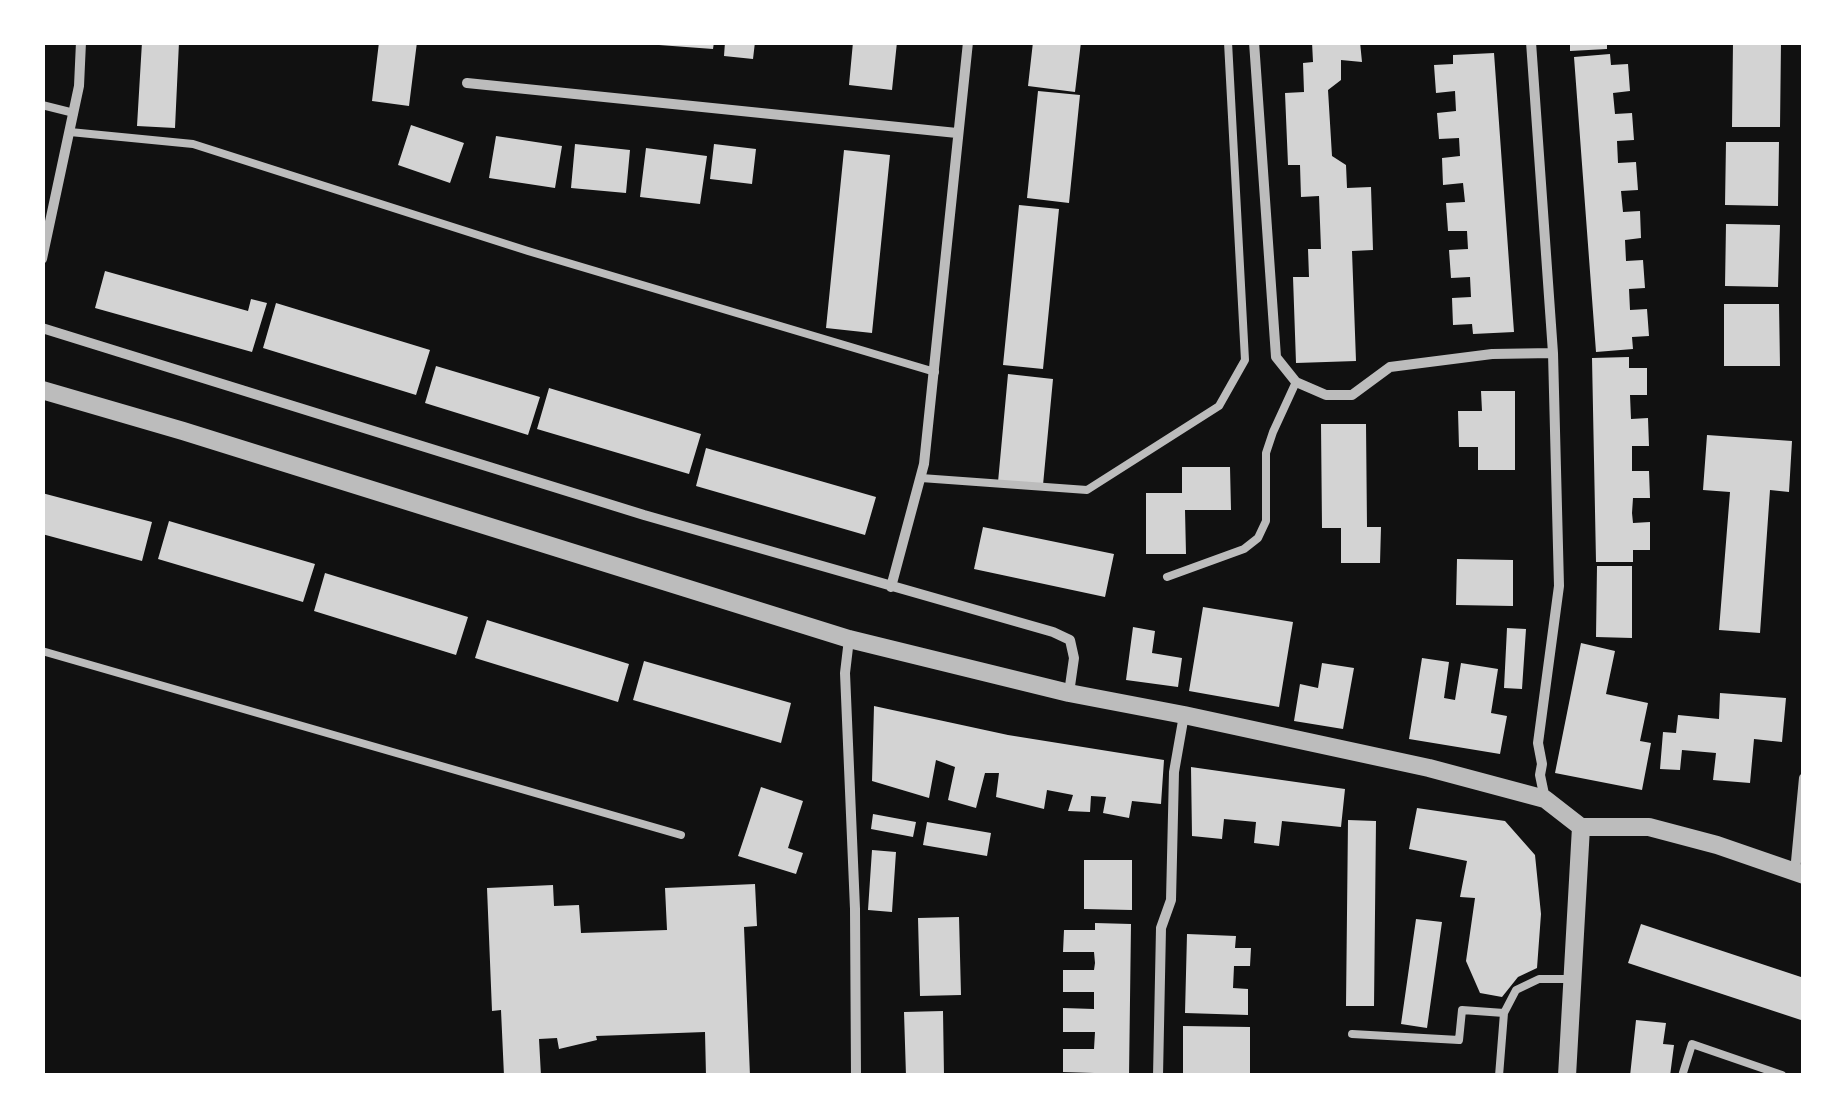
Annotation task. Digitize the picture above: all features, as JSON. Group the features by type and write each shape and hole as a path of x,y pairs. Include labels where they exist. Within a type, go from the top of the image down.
{"street":[{"path":"42,259 79,86 81,42"},
{"path":"891,588 921,478 968,42"},
{"path":"1254,42 1276,358 1296,382 1326,395 1352,395 1390,367 1492,354 1553,353"},
{"path":"1531,42 1553,353 1559,586 1538,743 1545,799"},
{"path":"467,83 957,133"},
{"path":"42,328 606,504 1053,632 1070,640 1074,658 1069,694"},
{"path":"42,390 849,639 1069,694 1429,768 1545,799 1581,827 1649,827 1799,874 1804,778"},
{"path":"849,639 845,674 855,909 856,1076"},
{"path":"1158,1076 1161,928 1172,900 1174,772 1184,715"},
{"path":"1567,1076 1581,827"}],"lane":[{"path":"921,478 1086,490 1219,406 1245,360 1228,42"},
{"path":"42,105 74,113"},
{"path":"70,132 192,144 528,251 934,372"},
{"path":"1167,577 1244,549 1258,538 1266,521 1266,453 1296,382"},
{"path":"42,651 681,834"},
{"path":"1499,1076 1504,1013 1516,990 1539,979 1574,978"},
{"path":"1352,1034 1459,1040 1462,1010 1504,1013"},
{"path":"1682,1076 1692,1044 1782,1075"}],"building":[{"path":"142,42 179,42 175,128 137,126"},
{"path":"379,42 417,42 409,106 372,101"},
{"path":"659,42 714,42 713,49"},
{"path":"725,42 755,42 753,59 724,56"},
{"path":"853,42 897,42 892,90 849,85"},
{"path":"1033,42 1081,42 1075,92 1028,86"},
{"path":"1312,42 1360,42 1362,62 1341,60 1341,80 1328,90 1332,156 1346,165 1347,188 1371,187 1373,250 1352,251 1356,361 1296,363 1293,277 1309,277 1308,249 1321,249 1319,196 1301,197 1300,165 1288,165 1285,93 1304,92 1303,63 1313,62"},
{"path":"1570,42 1607,42 1607,49 1570,51"},
{"path":"1733,42 1781,42 1780,127 1732,127"},
{"path":"1494,53 1514,332 1473,334 1472,324 1453,325 1452,298 1471,297 1470,277 1451,278 1449,250 1468,249 1467,231 1448,231 1446,203 1465,202 1463,183 1443,185 1442,158 1460,156 1459,138 1439,139 1437,113 1456,111 1455,91 1436,93 1434,65 1453,64 1453,55"},
{"path":"1610,54 1611,65 1628,64 1630,91 1613,93 1615,114 1632,113 1634,140 1617,141 1618,163 1636,162 1638,190 1621,191 1623,212 1640,211 1641,238 1625,240 1626,261 1643,260 1645,288 1629,289 1630,310 1647,309 1649,336 1632,337 1633,349 1596,352 1574,57"},
{"path":"1038,91 1080,95 1069,203 1027,198"},
{"path":"411,125 464,143 450,183 398,165"},
{"path":"496,136 562,146 555,188 489,178"},
{"path":"1726,142 1779,142 1778,206 1725,205"},
{"path":"575,144 630,150 626,193 571,188"},
{"path":"714,144 756,149 752,184 710,179"},
{"path":"646,148 707,156 700,204 640,197"},
{"path":"844,150 890,155 872,333 826,328"},
{"path":"1019,205 1059,209 1043,369 1003,365"},
{"path":"1726,224 1780,225 1778,287 1725,286"},
{"path":"105,271 248,311 251,299 267,303 252,352 95,308"},
{"path":"276,303 430,350 416,395 263,348"},
{"path":"1724,304 1779,304 1780,366 1724,366"},
{"path":"1629,357 1629,368 1647,368 1647,395 1630,395 1631,419 1648,418 1649,446 1632,446 1632,471 1649,471 1650,498 1633,498 1632,513 1633,523 1650,522 1650,550 1633,550 1633,562 1596,562 1592,358"},
{"path":"436,366 540,397 528,435 425,403"},
{"path":"1008,374 1053,379 1043,485 998,482"},
{"path":"549,388 701,434 689,474 537,429"},
{"path":"1481,391 1515,391 1515,470 1478,470 1478,447 1459,447 1458,411 1482,411"},
{"path":"1321,424 1366,424 1367,527 1381,527 1380,563 1341,563 1341,528 1322,528"},
{"path":"1707,435 1792,441 1789,492 1770,490 1760,633 1719,630 1730,492 1703,490"},
{"path":"706,448 876,497 865,535 696,486"},
{"path":"1182,467 1230,467 1231,510 1185,510 1186,554 1146,554 1146,493 1182,493"},
{"path":"42,493 152,522 142,561 42,534"},
{"path":"169,521 315,564 303,602 158,559"},
{"path":"983,527 1114,554 1105,597 974,569"},
{"path":"1457,559 1513,560 1513,606 1456,605"},
{"path":"1597,566 1632,566 1632,638 1596,637"},
{"path":"325,573 468,617 456,655 314,611"},
{"path":"1203,607 1293,622 1279,707 1189,691"},
{"path":"487,620 629,664 618,702 475,658"},
{"path":"1133,627 1155,631 1152,653 1182,658 1178,687 1126,680"},
{"path":"1507,628 1526,629 1522,689 1504,688"},
{"path":"1581,643 1615,651 1606,694 1648,703 1640,741 1651,743 1642,790 1555,773"},
{"path":"1422,658 1449,662 1444,698 1455,700 1461,663 1498,669 1491,713 1507,716 1500,754 1409,739"},
{"path":"644,661 791,703 781,743 633,700"},
{"path":"1322,663 1354,668 1343,729 1294,721 1300,684 1318,688"},
{"path":"1720,693 1786,698 1782,742 1754,739 1750,783 1713,780 1716,753 1682,750 1680,770 1660,769 1663,732 1676,733 1678,715 1719,719"},
{"path":"874,706 1008,735 1164,760 1161,804 1132,801 1129,818 1103,813 1106,797 1091,796 1090,812 1068,811 1073,795 1047,790 1044,809 996,797 999,773 985,773 976,808 948,800 955,767 936,760 929,798 872,781"},
{"path":"1191,767 1345,789 1341,827 1282,821 1279,846 1254,843 1256,822 1224,819 1222,839 1192,836"},
{"path":"761,787 803,801 788,848 803,853 796,874 738,856"},
{"path":"1417,808 1505,821 1535,855 1541,914 1537,968 1518,977 1502,997 1480,993 1466,961 1475,898 1460,897 1467,861 1409,849"},
{"path":"873,814 916,822 913,837 871,829"},
{"path":"1348,820 1376,821 1374,1006 1346,1006"},
{"path":"927,822 991,833 987,856 923,845"},
{"path":"872,850 896,852 892,912 868,910"},
{"path":"1084,860 1132,860 1132,910 1084,909"},
{"path":"755,884 757,926 744,927 750,1076 706,1076 705,1032 596,1036 597,1040 559,1049 557,1038 539,1039 541,1076 504,1076 501,1010 492,1011 487,888 553,885 554,906 579,905 581,933 667,930 665,888"},
{"path":"959,917 961,995 920,996 918,918"},
{"path":"1416,919 1442,922 1427,1028 1401,1024"},
{"path":"1095,923 1131,924 1129,1076 1063,1072 1063,1049 1094,1049 1095,1032 1063,1032 1063,1008 1094,1009 1094,992 1063,992 1063,970 1094,970 1095,963 1094,952 1063,952 1064,930 1095,930"},
{"path":"1641,924 1804,978 1804,1021 1628,963"},
{"path":"1187,934 1236,936 1235,948 1251,948 1250,966 1234,966 1233,988 1248,989 1248,1015 1185,1013"},
{"path":"943,1011 944,1076 906,1076 904,1012"},
{"path":"1636,1020 1666,1023 1663,1044 1674,1045 1670,1076 1630,1076"},
{"path":"1183,1026 1250,1027 1250,1076 1183,1076"}]}
